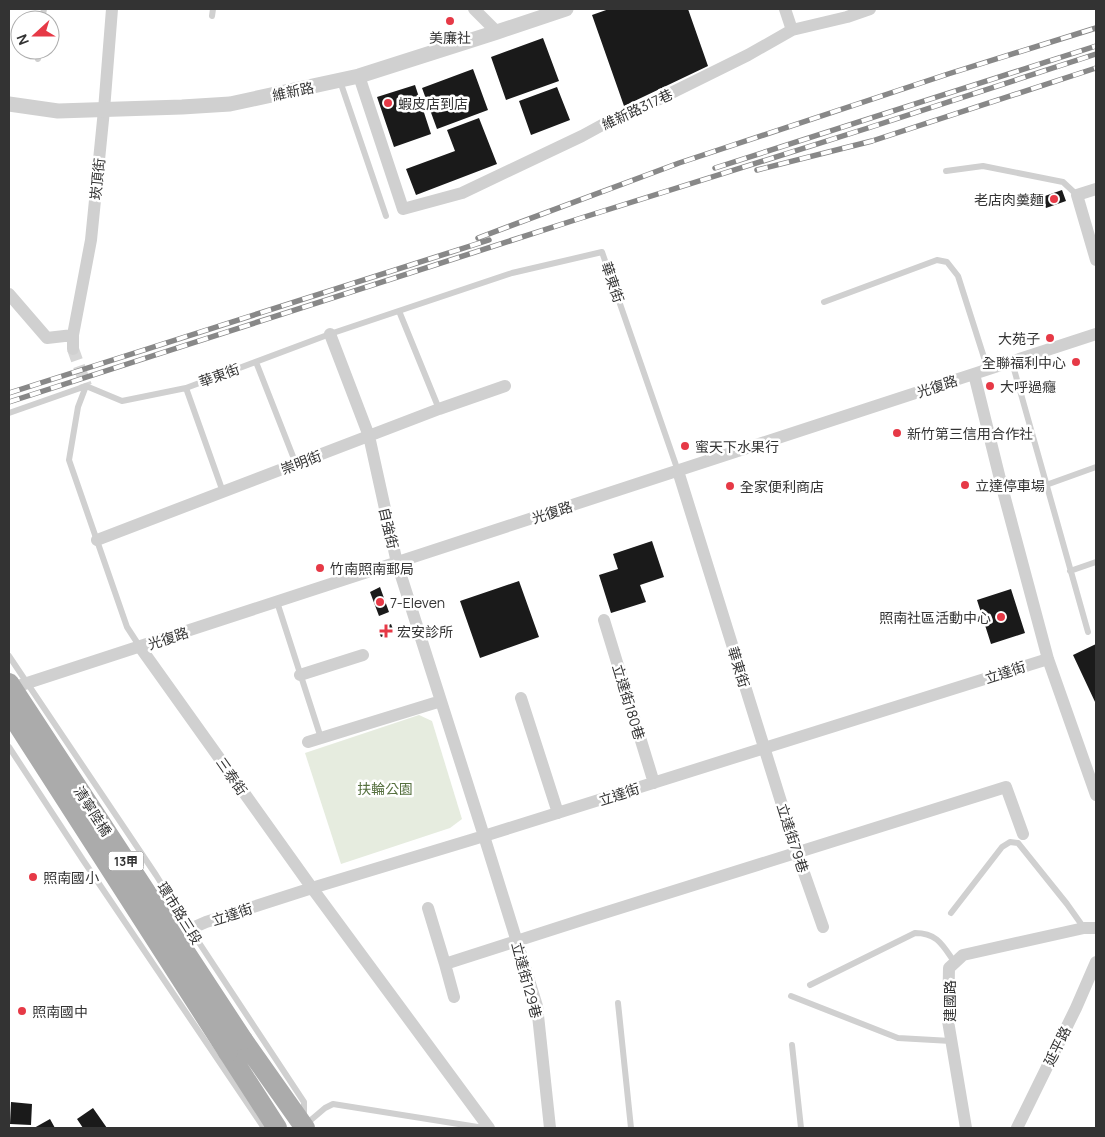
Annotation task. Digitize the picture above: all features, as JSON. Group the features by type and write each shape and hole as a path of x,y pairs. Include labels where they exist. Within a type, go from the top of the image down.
{"main road":[{"name":"清寧陸橋","path":"18,683 235,1046"},
{"name":"清寧陸橋","path":"9,711 235,1046"},
{"name":"13甲","path":"235,1046 303,1128"},
{"name":"13甲","path":"235,1046 277,1128"}],"street":[{"name":"崁頂街","path":"73,349 73,335 91,240 112,9"},
{"path":"474,9 497,32"},
{"name":"維新路","path":"9,104 58,111 230,104 359,76 566,9"},
{"path":"785,9 792,30"},
{"name":"維新路317巷","path":"359,76 403,209 462,193 715,72 792,30 847,17 870,9"},
{"path":"1096,188 1076,195 1096,260"},
{"path":"9,294 47,338 73,335"},
{"name":"自強街","path":"330,334 368,436 397,563 484,836"},
{"name":"光復路","path":"9,690 18,683 277,602 1096,334"},
{"path":"974,374 1048,658 1096,795"},
{"name":"崇明街","path":"97,540 439,409 505,386"},
{"name":"華東街","path":"678,471 764,748"},
{"name":"立達街180巷","path":"604,620 654,783"},
{"name":"三泰街","path":"140,646 312,888 489,1128"},
{"path":"300,675 363,655"},
{"name":"立達街","path":"190,929 206,922 312,888 654,783 1048,658"},
{"path":"521,698 558,813"},
{"path":"314,740 441,701"},
{"name":"立達街79巷","path":"764,748 797,853 823,927"},
{"path":"445,964 1006,787 1023,834"},
{"name":"立達街129巷","path":"484,836 537,1006 550,1128"},
{"path":"428,908 454,996"},
{"name":"建國路","path":"966,1128 948,1021 949,968 963,955 1090,928"},
{"name":"延平路","path":"1022,1127 1095,969"}],"lane":[{"path":"340,81 386,216"},
{"path":"946,171 983,166 1063,182 1076,195"},
{"name":"華東街","path":"86,386 122,401 186,388 330,334 512,273 602,252 678,471"},
{"path":"824,302 937,260 947,262 958,276 988,370"},
{"path":"399,311 439,409"},
{"path":"256,362 296,464"},
{"path":"1012,362 1088,632"},
{"path":"9,413 86,386"},
{"name":"三泰街","path":"86,386 78,407 69,460 127,627 140,646"},
{"path":"186,388 223,492"},
{"path":"1046,485 1096,467"},
{"path":"1070,570 1096,562"},
{"path":"277,602 300,675 314,740"},
{"name":"環市路三段","path":"9,656 18,683 63,737 156,875 304,1102 303,1128"},
{"path":"21,766 63,737"},
{"path":"9,747 264,1128"},
{"path":"31,781 72,752"},
{"path":"951,913 1002,847 1010,842 1018,843 1067,904 1090,928"},
{"path":"810,985 915,933 925,933 940,941 955,963"},
{"path":"791,996 898,1038 952,1041"},
{"path":"618,1003 631,1128"},
{"path":"792,1045 801,1128"},
{"path":"303,1128 325,1108 333,1104 484,1128"}],"green space":[{"name":"扶輪公園","path":"419,715 432,721 462,819 450,828 341,864 305,753"}],"building":[{"path":"609,9 688,9 708,66 624,106 592,15"},
{"path":"543,38 559,81 506,100 491,57"},
{"path":"473,69 488,110 437,129 422,88"},
{"path":"415,85 431,134 394,147 377,97"},
{"path":"557,87 570,120 531,135 519,101"},
{"path":"479,118 497,164 416,195 406,169 455,151 447,130"},
{"name":"老店肉羮麵","path":"1062,190 1066,201 1046,208 1042,197"},
{"path":"652,541 664,577 640,585 646,602 611,613 599,575 618,569 613,554"},
{"path":"519,581 539,637 480,658 460,601"},
{"name":"7-Eleven","path":"380,587 389,612 379,616 370,592"},
{"name":"照南社區活動中心","path":"1011,589 1025,633 991,644 977,600"},
{"name":"宏安診所","path":"391,624 394,632 381,637 378,630"},
{"path":"1096,644 1096,704 1073,655"},
{"path":"11,1102 32,1104 31,1125 10,1124"},
{"path":"93,1108 107,1128 83,1128 77,1119"},
{"path":"50,1119 55,1128 34,1128"}],"tunnel":[{"path":"73,349 86,386"}],"railway":[{"path":"478,238 679,163 948,74 1096,28"},
{"path":"715,168 1096,46"},
{"path":"9,402 1096,54"},
{"path":"757,170 872,141 1096,68"},
{"path":"9,393 489,240"}],"place":[{"name":"美廉社","path":"450,21"},
{"name":"蝦皮店到店","path":"388,103"},
{"name":"老店肉羮麵","path":"1054,199"},
{"name":"大苑子","path":"1050,338"},
{"name":"全聯福利中心","path":"1076,362"},
{"name":"大呼過癮","path":"990,386"},
{"name":"新竹第三信用合作社","path":"897,433"},
{"name":"蜜天下水果行","path":"685,446"},
{"name":"立達停車場","path":"965,485"},
{"name":"全家便利商店","path":"730,486"},
{"name":"竹南照南郵局","path":"320,568"},
{"name":"7-Eleven","path":"380,602"},
{"name":"照南社區活動中心","path":"1001,617"},
{"name":"宏安診所","path":"386,631"},
{"name":"照南國小","path":"33,877"},
{"name":"照南國中","path":"22,1011"}]}
